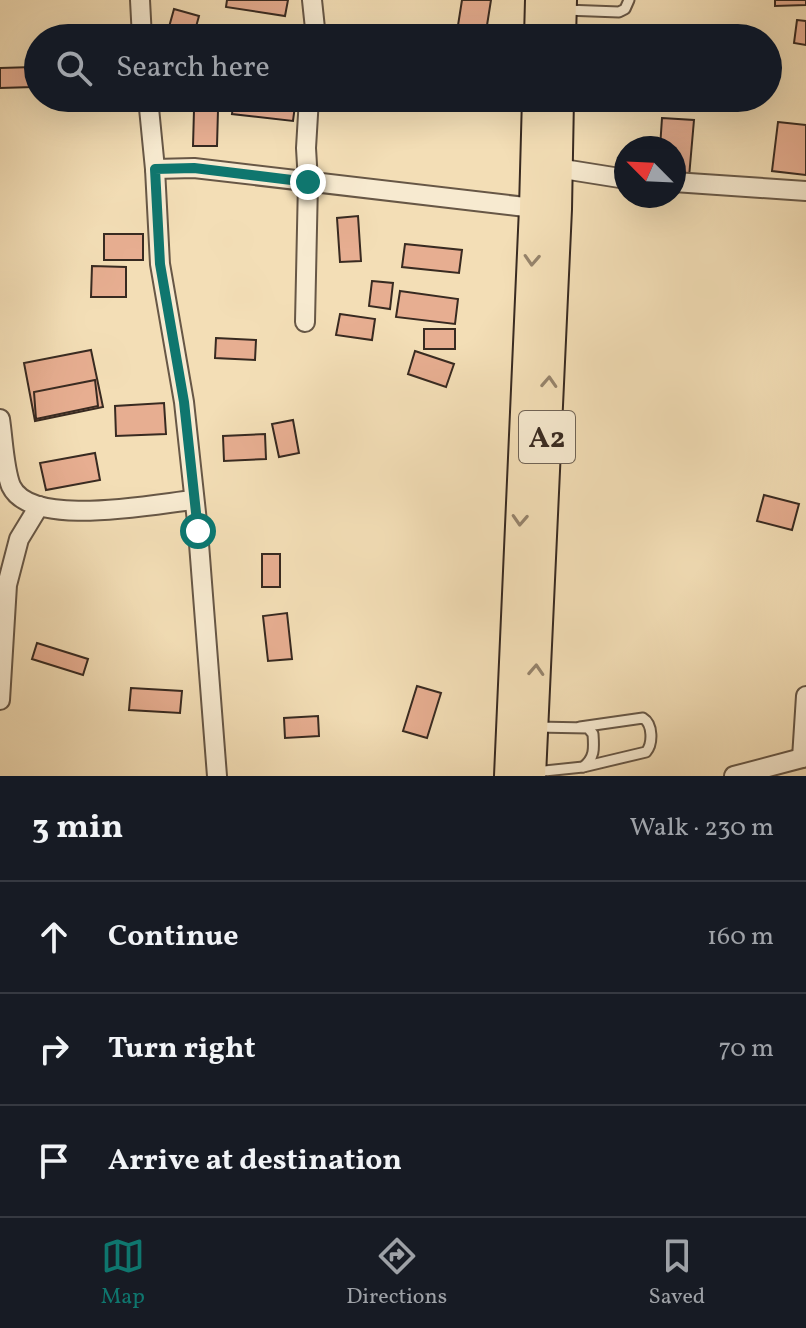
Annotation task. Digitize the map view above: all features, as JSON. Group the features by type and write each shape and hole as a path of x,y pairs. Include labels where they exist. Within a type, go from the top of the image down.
{"highway":[{"path":"545,24 555,3"},
{"path":"555,3 559,24"},
{"name":"A2","path":"524,775 537,112"},
{"name":"A2","path":"524,775 533,727 559,112"}],"street":[{"path":"140,0 141,24"},
{"path":"312,0 315,24"},
{"path":"149,112 160,264 184,402 198,531 217,776"},
{"path":"305,322 308,112"},
{"path":"155,169 194,168 534,208"},
{"path":"557,168 614,177"},
{"path":"686,183 806,191"},
{"path":"0,419 11,485 18,496 29,504 83,512 193,500"},
{"path":"0,700 7,585 19,539 39,506"},
{"path":"734,776 799,763 806,696"}],"lane":[{"path":"555,3 619,12 625,9 629,0"},
{"path":"524,775 583,767 646,752 651,743 650,725 643,718 580,727"},
{"path":"533,727 588,728 593,734 594,752 583,767"}],"building":[{"path":"227,0 288,0 285,16 226,7"},
{"path":"462,0 491,0 487,24 458,24"},
{"path":"775,0 806,0 806,5 775,6"},
{"path":"174,9 199,16 197,24 170,24"},
{"path":"797,20 806,21 806,45 794,43"},
{"path":"24,67 24,87 0,88 0,68"},
{"path":"194,112 218,112 217,146 193,146"},
{"path":"232,112 294,112 293,121"},
{"path":"662,118 694,120 689,177 686,177 686,136 661,136"},
{"path":"778,122 806,125 806,175 772,171"},
{"path":"358,216 361,261 340,262 337,218"},
{"path":"104,234 143,234 143,260 104,260"},
{"path":"405,244 462,250 459,273 402,267"},
{"path":"92,266 126,267 126,297 91,297"},
{"path":"372,281 393,283 390,309 369,306"},
{"path":"400,291 458,299 455,324 396,317"},
{"path":"340,314 375,319 372,340 336,335"},
{"path":"424,329 455,329 455,349 424,349"},
{"path":"216,338 256,340 255,360 215,358"},
{"path":"91,350 103,407 35,421 24,363"},
{"path":"415,351 454,364 446,387 408,374"},
{"path":"95,380 98,406 36,419 34,392"},
{"path":"164,403 166,434 116,436 115,406"},
{"path":"293,420 299,453 279,457 272,424"},
{"path":"265,434 266,459 224,461 223,436"},
{"path":"95,453 100,480 46,490 40,463"},
{"path":"764,495 799,504 792,530 757,521"},
{"path":"262,554 280,554 280,587 262,587"},
{"path":"287,613 292,659 268,661 263,616"},
{"path":"37,643 88,659 83,675 32,659"},
{"path":"417,686 441,693 427,738 403,731"},
{"path":"131,688 182,691 180,713 129,710"},
{"path":"318,716 319,736 285,738 284,718"}],"route":[{"path":"198,531 184,402 160,264 155,169 194,168 308,182"}]}
